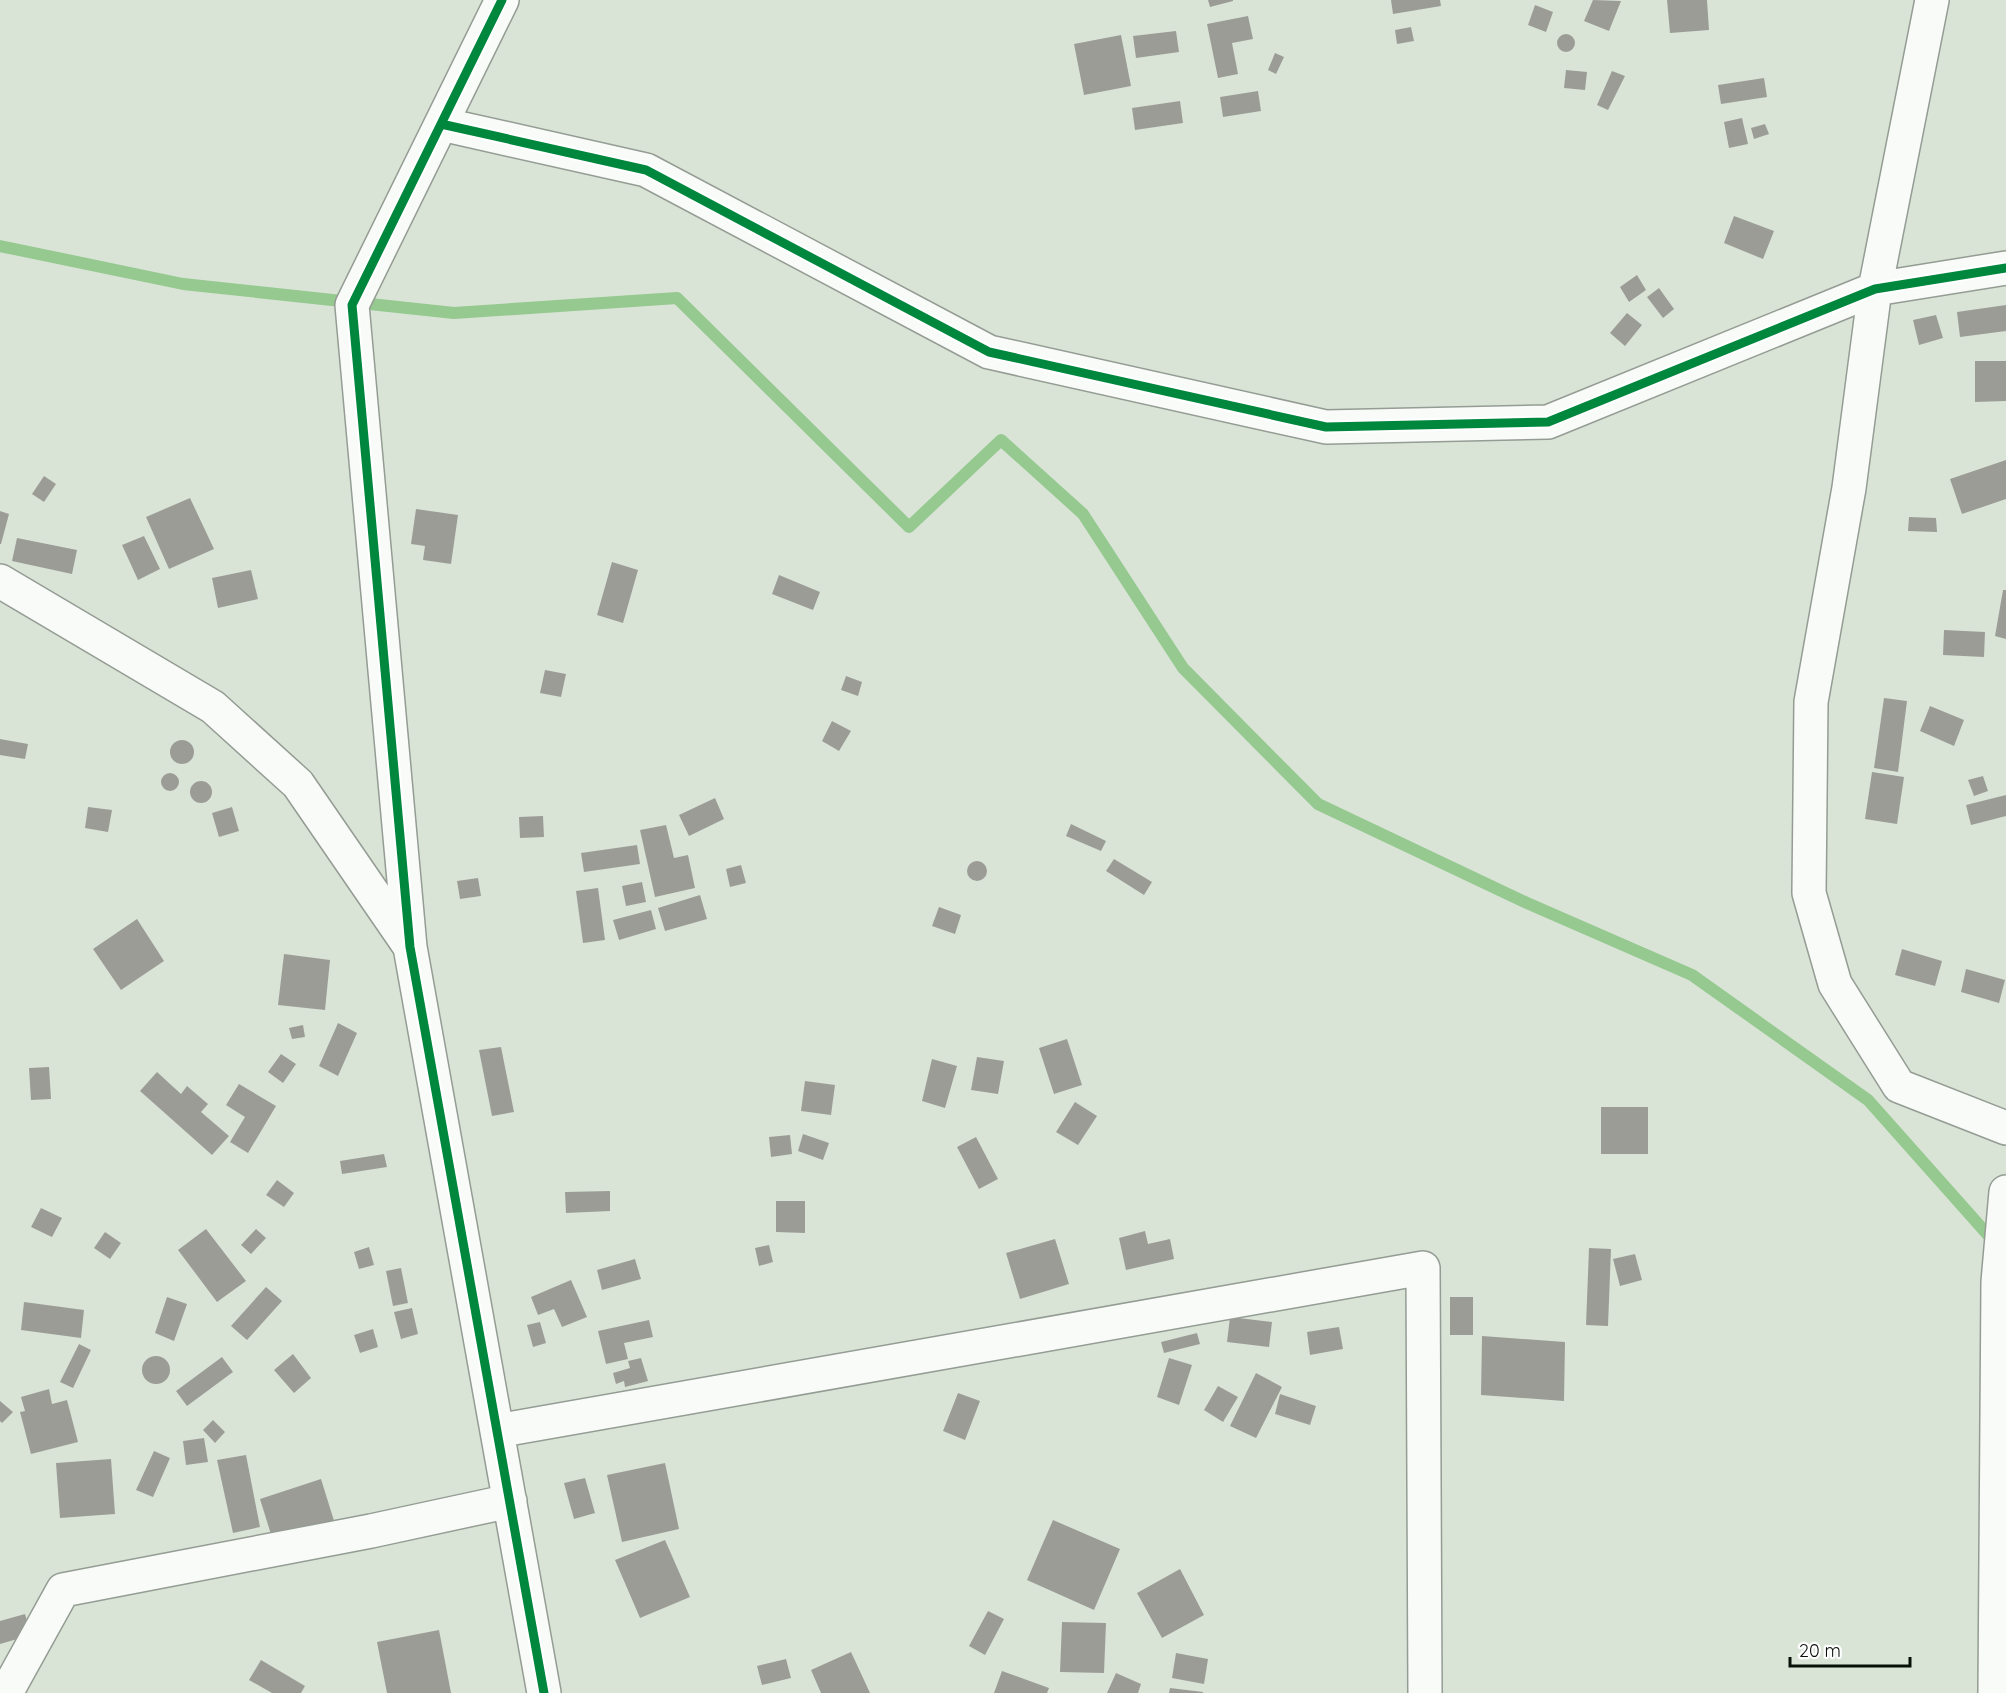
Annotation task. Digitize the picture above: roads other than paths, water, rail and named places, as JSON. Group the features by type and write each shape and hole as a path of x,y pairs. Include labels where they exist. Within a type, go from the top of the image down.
{"street":[{"path":"502,0 352,305 410,947 544,1693"},
{"path":"1932,0 1875,289 1849,488 1811,702 1809,893 1835,984 1899,1086 2006,1128"},
{"path":"441,124 646,170 989,352 1326,427 1548,422 1875,289 2006,268"},
{"path":"0,581 213,707 298,784 410,947"},
{"path":"1995,1693 1998,1282 2006,1193"},
{"path":"497,1431 1423,1268 1425,1693"},
{"path":"6,1693 63,1590 371,1531 510,1501"}],"waterway":[{"path":"0,246 183,284 454,313 677,298 909,527 1001,440 1083,514 1183,668 1318,804 1527,903 1692,975 1868,1100 1996,1244"}]}
